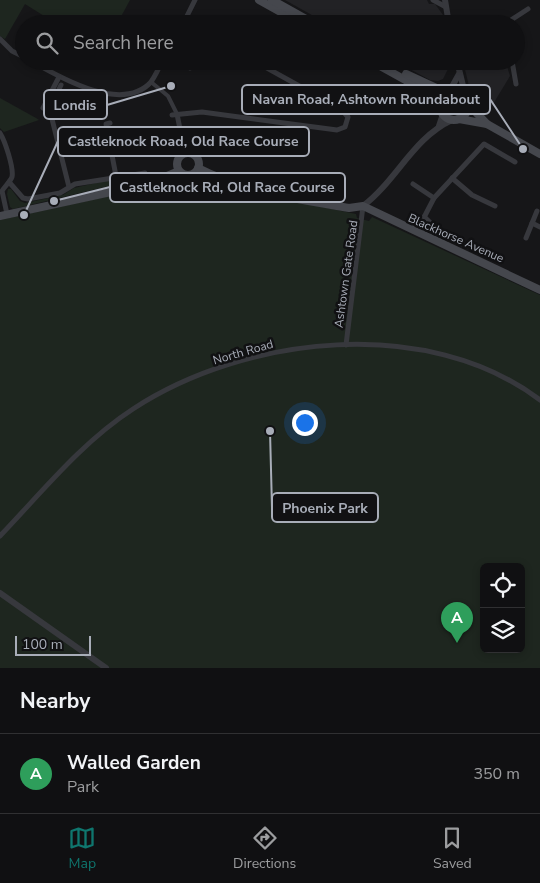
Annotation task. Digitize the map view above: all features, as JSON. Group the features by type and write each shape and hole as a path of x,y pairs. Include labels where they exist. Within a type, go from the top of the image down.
{"main road":[{"path":"259,0 286,15"},
{"path":"272,0 299,15"},
{"path":"387,70 418,87 441,111 456,119 487,124"},
{"path":"398,70 434,89 448,93 460,93 487,124 540,154"},
{"path":"441,111 441,99 448,93"},
{"path":"456,119 466,112 467,101"},
{"path":"179,171 178,161 185,154 192,154 197,158 198,168"},
{"path":"198,168 220,179 241,186 349,208 363,206"},
{"path":"179,171 185,175 191,175 198,168"},
{"path":"3,215 148,184 179,171"},
{"name":"Blackhorse Avenue","path":"363,206 540,290"}],"street":[{"path":"188,15 195,0"},
{"path":"433,0 446,3"},
{"path":"519,15 528,9"},
{"path":"0,39 15,52"},
{"path":"46,70 58,77 96,92 114,95 133,91 151,82 157,70"},
{"path":"174,114 202,112 337,130 342,129 348,123 345,112 270,70"},
{"path":"514,70 516,84"},
{"path":"448,93 459,72"},
{"path":"459,72 467,101"},
{"path":"43,108 58,77"},
{"path":"151,82 168,96 185,154"},
{"path":"60,85 51,113 69,187"},
{"path":"438,127 441,111"},
{"path":"44,114 51,113"},
{"path":"363,206 375,197 421,142 438,127 456,119"},
{"path":"110,124 106,124 116,176"},
{"path":"0,133 5,143 12,173 2,191 3,215"},
{"path":"417,232 434,198 484,144 516,162"},
{"path":"8,182 25,199 60,193 69,187 116,176 145,173"},
{"path":"452,178 472,195 495,206"},
{"path":"413,184 434,198"},
{"name":"Ashtown Gate Road","path":"346,345 363,206"},
{"path":"526,238 537,211"},
{"path":"424,217 443,233 466,246 473,246"},
{"path":"532,223 540,227"},
{"name":"North Road","path":"0,536 97,436 134,408 199,376 251,358 285,350 346,345 405,348 450,356 496,373 540,400"},
{"path":"0,594 106,668"}],"shaded area":[{"path":"0,0 130,0 122,15 43,15 25,4 19,15 15,15 15,22 5,39 0,36"},
{"path":"285,0 427,0 429,4 435,4 443,15 312,15"},
{"path":"412,70 448,70 443,79 438,81 430,80"},
{"path":"465,70 508,70 510,76 487,114 469,86"},
{"path":"0,98 39,120 4,132 0,128"},
{"path":"113,179 122,183 13,209 10,207 7,194 8,189 11,189 20,201 25,203 63,195 74,188"},
{"path":"188,179 356,214 357,218 369,221 372,217 540,295 540,668 0,668 0,220"}],"place":[{"name":"Londis","path":"171,86"},
{"name":"Navan Road, Ashtown Roundabout","path":"523,149"},
{"name":"Castleknock Rd, Old Race Course","path":"54,201"},
{"name":"Castleknock Road, Old Race Course","path":"24,215"},
{"name":"Phoenix Park","path":"270,431"},
{"name":"Walled Garden","path":"457,643"}]}
